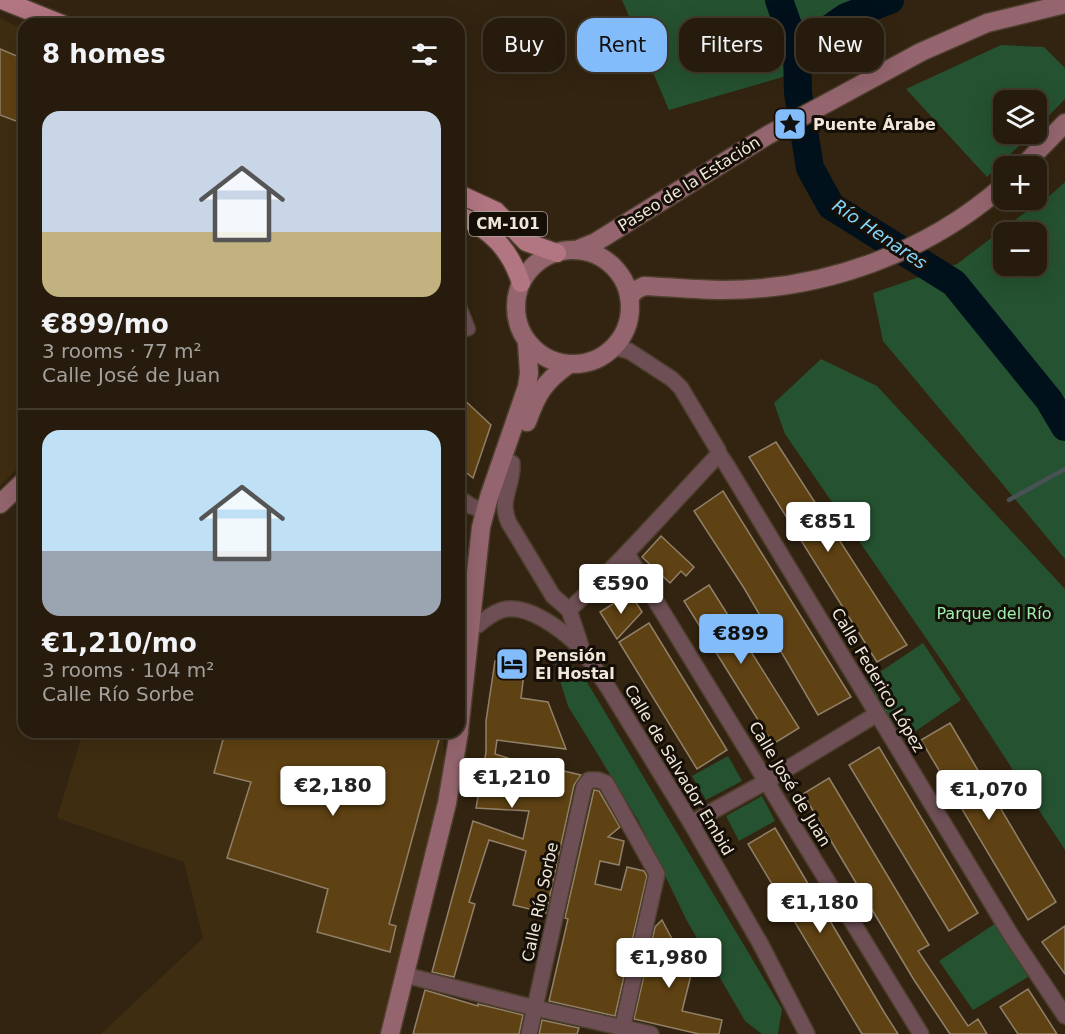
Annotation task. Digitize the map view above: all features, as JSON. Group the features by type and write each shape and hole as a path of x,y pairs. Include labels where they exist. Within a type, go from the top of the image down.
{"main road":[{"path":"2,0 45,18"},
{"name":"Paseo de la Estación","path":"576,250 596,242 768,135 921,52 970,29 1010,16 1065,4"},
{"path":"1033,156 1065,123"},
{"path":"629,297 644,285 723,290 796,283 839,273 883,259 945,229 993,194"},
{"name":"CM-101","path":"465,197 496,211 526,242 557,253"},
{"name":"CM-101","path":"465,218 479,225 494,237 510,258 520,283"},
{"path":"576,250 587,251 604,259 618,271 629,297 630,306 628,324 619,341 605,355 587,363 568,365 549,360 527,342 521,333 516,315 517,295 520,283 535,264 557,253 576,250"},
{"path":"467,673 470,620 484,511 527,387 529,366 527,342"},
{"path":"465,684 478,625 494,516 537,395 549,380 568,365"},
{"path":"0,504 18,487"},
{"path":"390,1034 447,803 458,738"}],"street":[{"name":"Calle Federico López","path":"610,350 617,348 629,351 672,379 681,388 1011,935 1065,1016"},
{"path":"569,610 627,554 719,454"},
{"name":"Calle de Salvador Embid","path":"512,462 512,473 504,503 505,515 553,596 569,610 582,649 691,823 760,943 807,1034"},
{"path":"465,502 484,511"},
{"name":"Calle José de Juan","path":"627,554 921,1034"},
{"path":"478,625 499,611 512,609 545,620 561,630 582,649"},
{"path":"691,823 767,781 878,714"},
{"name":"Calle Río Sorbe","path":"529,1034 584,787 589,780 606,783 657,874 621,1031"},
{"path":"405,975 621,1031 651,1034"},
{"path":"794,1034 799,1019"}],"shaded area":[{"path":"0,18 18,27 18,468 0,486"},
{"path":"81,738 443,738 447,803 389,1034 101,1034 203,938 184,862 57,818"}],"green space":[{"path":"622,0 860,0 865,18 796,18 796,72 800,72 669,110 653,72 667,72 667,18 630,18"},
{"path":"1001,45 1044,47 1065,68 1065,99 1047,118 1047,90 993,90 993,144 1021,144 1008,156 993,156 993,171 987,177 906,89"},
{"path":"1065,182 1065,559 883,341 873,293 957,264 993,237 993,276 1047,276 1047,222 1012,222 1029,210 1047,210 1047,198"},
{"name":"Parque del Río","path":"821,359 877,386 1065,589 1065,850 946,667 785,434 774,403"},
{"path":"923,643 961,700 904,739 865,682"},
{"path":"552,655 581,672 782,1009 778,1034 762,1034 745,1021 687,921 638,820 568,706"},
{"path":"728,756 742,781 706,800 692,776"},
{"path":"762,796 775,821 739,841 726,816"},
{"path":"996,923 1028,977 973,1010 939,961"}],"building":[{"path":"0,49 18,56 18,122 0,115"},
{"path":"465,401 491,425 473,478 465,472"},
{"path":"776,442 907,645 877,662 749,457"},
{"path":"723,491 851,697 818,715 744,588 694,511"},
{"path":"661,536 694,567 686,576 681,571 670,583 642,557"},
{"path":"709,585 799,728 773,744 684,601"},
{"path":"630,593 642,612 617,639 600,612"},
{"path":"649,623 727,750 697,769 619,642"},
{"path":"495,661 525,665 521,698 548,702 566,749 497,740 495,754 508,758 510,789 534,795 538,765 581,775 574,785 546,913 513,905 526,851 489,840 469,902 475,904 454,977 432,972 473,821 523,839 529,811 476,808 486,752 486,721"},
{"path":"950,723 1056,902 1028,920 921,740"},
{"path":"223,738 439,738 389,924 396,926 390,952 317,932 328,889 227,858 251,782 214,773"},
{"path":"879,747 978,913 949,931 849,765"},
{"path":"829,778 929,945 918,951 968,1026 978,1019 987,1034 950,1034 914,980 803,794"},
{"path":"594,790 599,791 620,827 608,837 624,841 619,865 600,861 595,884 621,890 627,867 644,871 647,876 615,1016 549,1001"},
{"path":"775,828 898,1034 862,1034 748,844"},
{"path":"662,920 691,975 682,1011 722,1020 719,1034 699,1034 634,1019 655,927"},
{"path":"1065,926 1065,974 1042,942"},
{"path":"1028,989 1057,1034 1018,1034 1000,1007"},
{"path":"425,990 478,1006 478,1004 523,1015 519,1034 413,1034"},
{"path":"542,1020 579,1028 577,1034 539,1034"}],"waterway":[{"name":"Río Henares","path":"779,0 797,51 798,93 810,168 831,206 954,283 1049,400 1065,427"},
{"path":"845,18 890,0"},
{"path":"1009,500 1065,469"}],"place":[{"name":"Puente Árabe","path":"790,124"},
{"name":"Pensión El Hostal","path":"512,664"}]}
